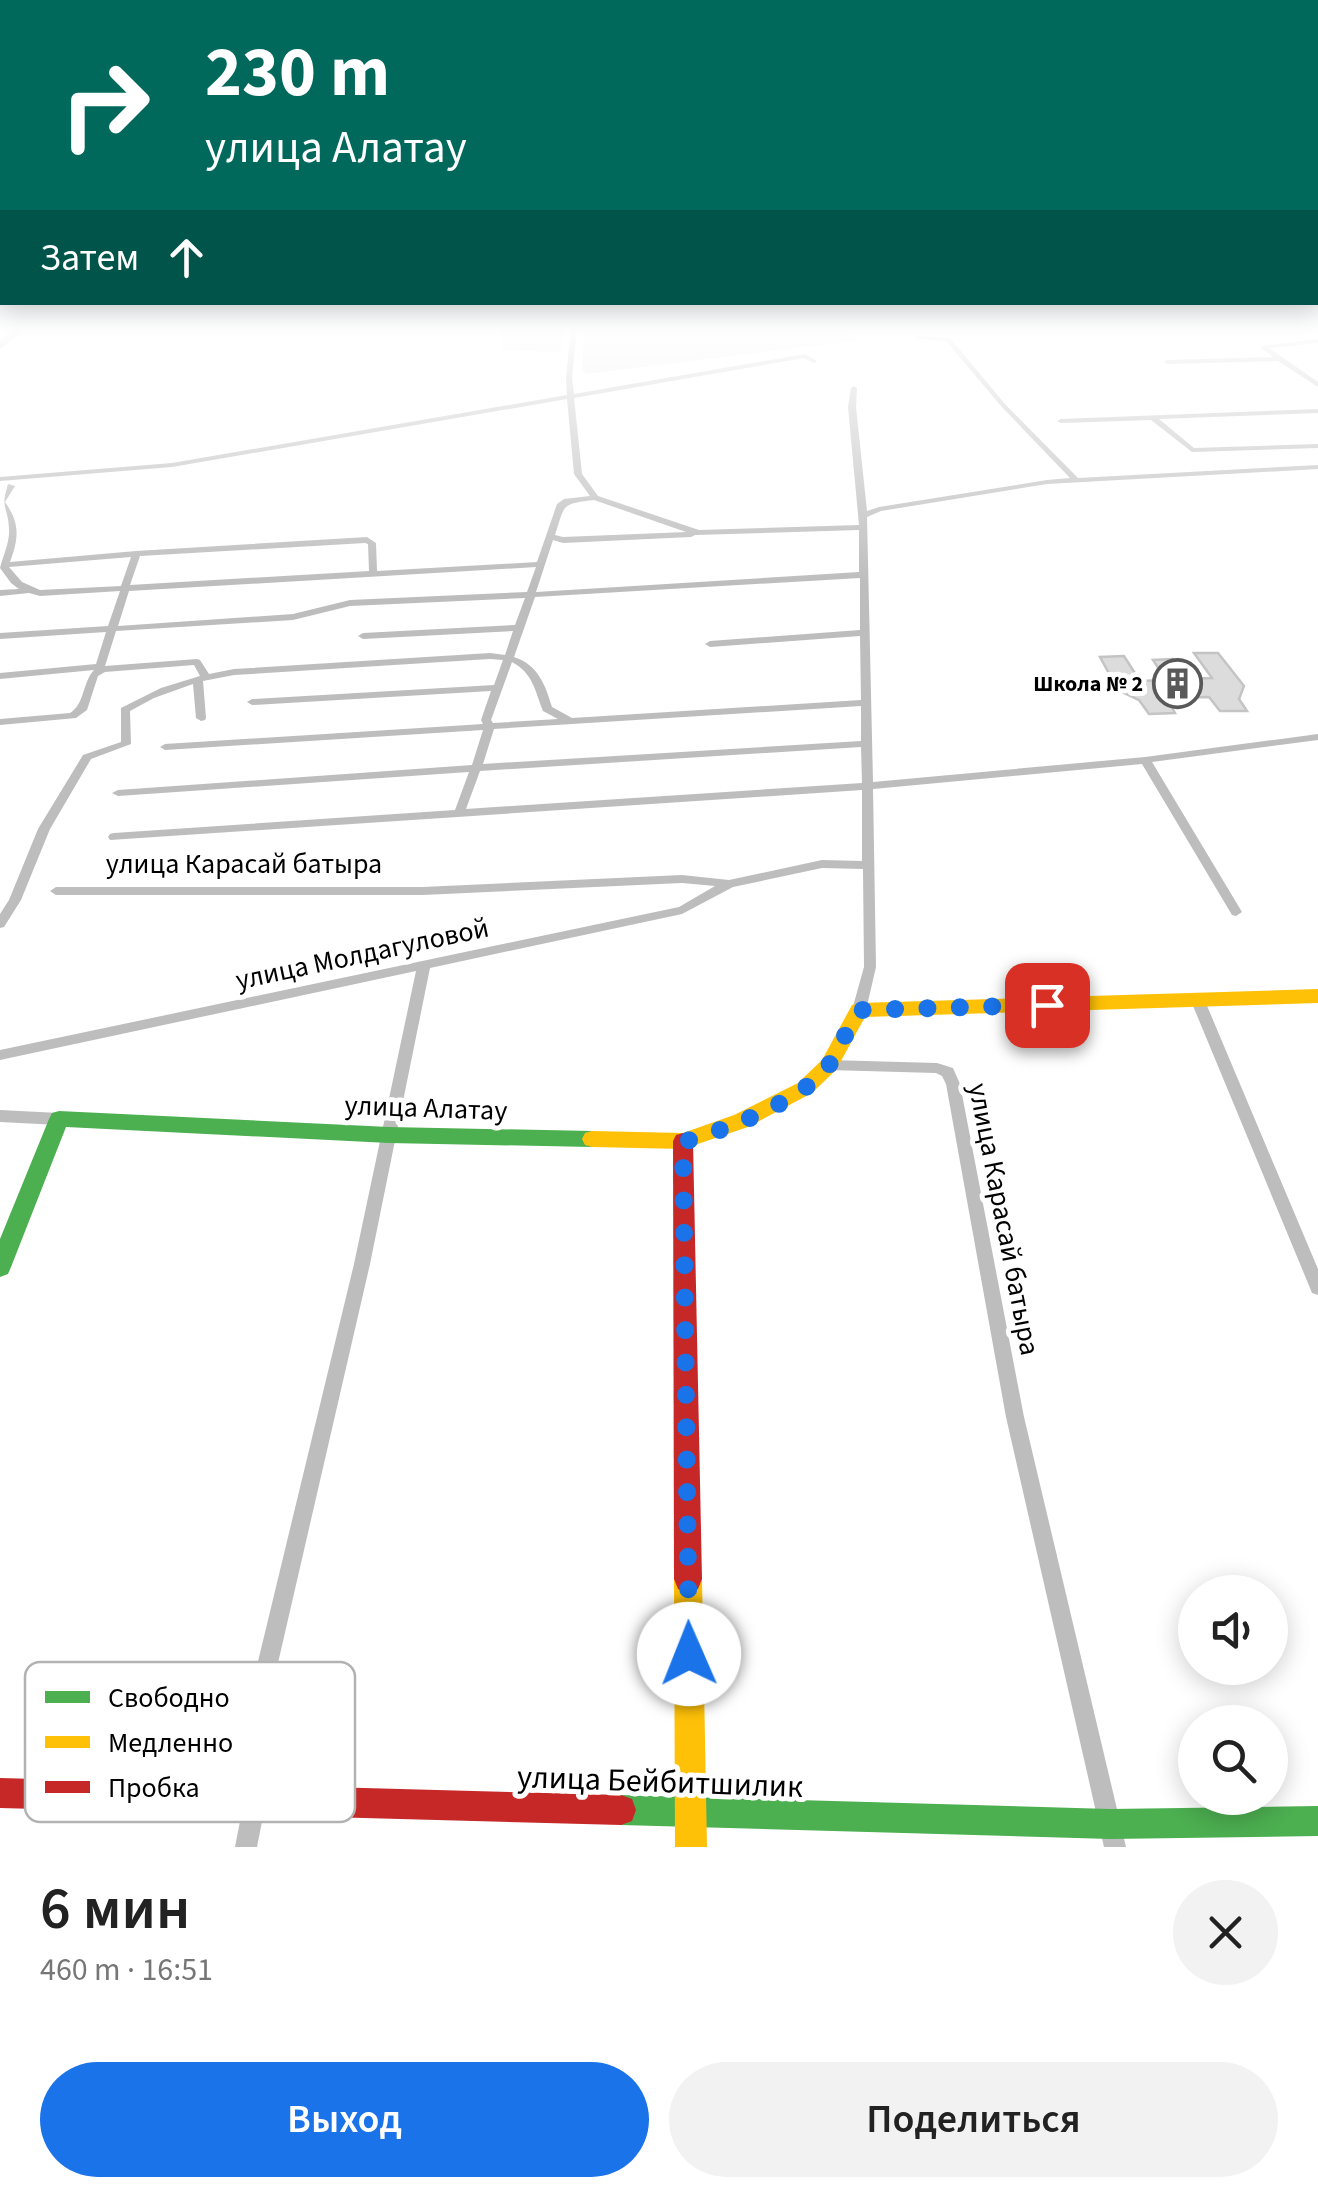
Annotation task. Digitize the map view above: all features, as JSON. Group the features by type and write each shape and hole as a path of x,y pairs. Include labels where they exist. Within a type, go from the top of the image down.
{"street":[{"path":"2,564 17,537 10,513 1,502 4,484 174,471 492,413"},
{"path":"572,413 578,474 596,498"},
{"path":"829,1065 845,1030 860,1010 870,967 862,521 853,413"},
{"path":"1011,413 1077,481"},
{"path":"1061,420 1285,413"},
{"path":"1152,418 1192,450 1318,446"},
{"path":"551,537 563,540 862,521 879,508 1077,481 1318,467"},
{"path":"490,726 486,720 496,688 512,657 562,503 596,498 698,533"},
{"path":"2,564 367,540 372,543 373,573"},
{"path":"0,722 72,716 82,710 136,554"},
{"path":"2,564 12,580 26,590"},
{"path":"0,592 541,564"},
{"path":"0,636 292,617 350,604 862,576"},
{"path":"363,636 520,628"},
{"path":"710,644 863,633"},
{"path":"0,924 15,900 44,829 88,757 126,744 125,710 147,696 234,672 512,657 541,681 547,709 568,721"},
{"path":"0,676 197,662 202,678 201,718"},
{"path":"252,702 496,688"},
{"path":"165,747 864,702"},
{"path":"459,813 490,726"},
{"path":"114,837 866,786 1145,760 1318,737"},
{"path":"118,793 865,744"},
{"path":"1145,760 1236,912"},
{"name":"улица Карасай батыра","path":"56,890 423,891 682,879 728,884 822,864 867,865"},
{"name":"улица Молдагуловой","path":"0,1055 682,910 728,884"},
{"path":"275,1662 424,966"},
{"path":"860,1010 1318,996"},
{"path":"1198,1002 1318,1288"},
{"name":"улица Карасай батыра","path":"829,1065 937,1068 948,1072 953,1084 1016,1417 1116,1847"},
{"name":"улица Алатау","path":"0,1116 388,1135 683,1142 742,1121 805,1088 829,1065"},
{"path":"0,1267 59,1118"},
{"path":"683,1142 691,1847"},
{"name":"улица Бейбитшилик","path":"0,1793 25,1794"},
{"name":"улица Бейбитшилик","path":"355,1802 1110,1824 1318,1821"},
{"path":"245,1822 246,1847"}],"building":[{"name":"Школа № 2","path":"1194,653 1218,653 1244,686 1239,699 1247,711 1220,711 1209,697 1167,698 1175,713 1149,714 1139,700 1118,690 1100,657 1124,656 1140,681 1166,680 1153,660 1173,659 1186,679 1212,678"}],"traffic: fast":[{"path":"0,1267 59,1119 389,1135 592,1139"},
{"path":"621,1810 1110,1824 1318,1821"}],"traffic: slow":[{"path":"592,1139 683,1141 741,1121 805,1088 829,1065 859,1010 1318,996"},
{"path":"688,1579 691,1847"}],"traffic: jam":[{"path":"683,1141 688,1579"},
{"path":"0,1793 25,1794"},
{"path":"355,1803 621,1810"}],"place":[{"name":"Школа № 2","path":"1178,683"}],"route":[{"path":"689,1654 683,1142 742,1121 805,1088 829,1065 845,1030 860,1010 1047,1005"}]}
